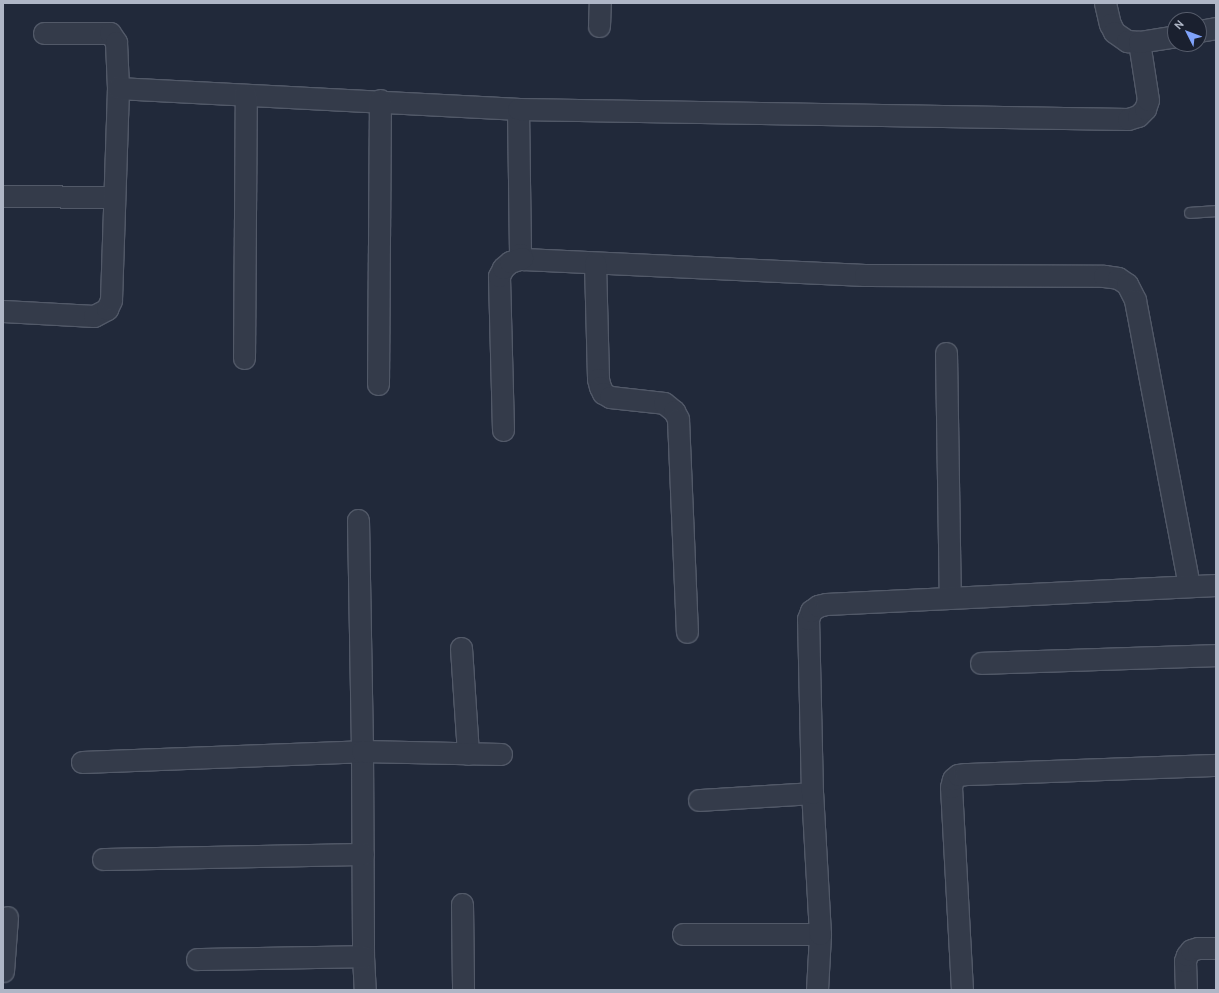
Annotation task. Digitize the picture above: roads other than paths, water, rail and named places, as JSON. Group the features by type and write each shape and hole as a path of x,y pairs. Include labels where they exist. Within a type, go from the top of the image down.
{"street":[{"path":"599,26 600,3"},
{"path":"1105,3 1110,24 1114,32 1127,41 1139,42 1167,37"},
{"path":"3,311 94,316 107,309 111,300 113,197 118,88 116,42 110,34 44,33"},
{"path":"118,88 380,100 518,109 1128,118 1138,116 1145,109 1148,100 1139,42"},
{"path":"244,358 246,95"},
{"path":"378,384 380,100"},
{"path":"518,109 522,258"},
{"path":"3,196 113,197"},
{"path":"503,430 499,276 503,268 510,262 522,258 595,263 865,275 1104,276 1118,278 1127,284 1135,300 1189,585"},
{"path":"595,263 598,379 603,393 610,397 664,403 674,411 678,419 687,632"},
{"path":"946,354 950,598"},
{"path":"358,520 362,751 363,956 365,990"},
{"path":"817,990 820,934 812,793 808,619 811,611 818,606 826,604 1189,585 1216,585"},
{"path":"461,648 468,754"},
{"path":"981,663 1216,655"},
{"path":"82,762 362,751 501,754"},
{"path":"962,990 951,787 953,780 958,775 1216,765"},
{"path":"699,800 812,793"},
{"path":"103,858 363,854"},
{"path":"462,904 463,990"},
{"path":"3,971 7,917"},
{"path":"683,934 820,934"},
{"path":"1186,990 1185,961 1187,955 1191,950 1198,948 1216,948"},
{"path":"197,959 363,956"}],"lane":[{"path":"1190,213 1216,211"}]}
